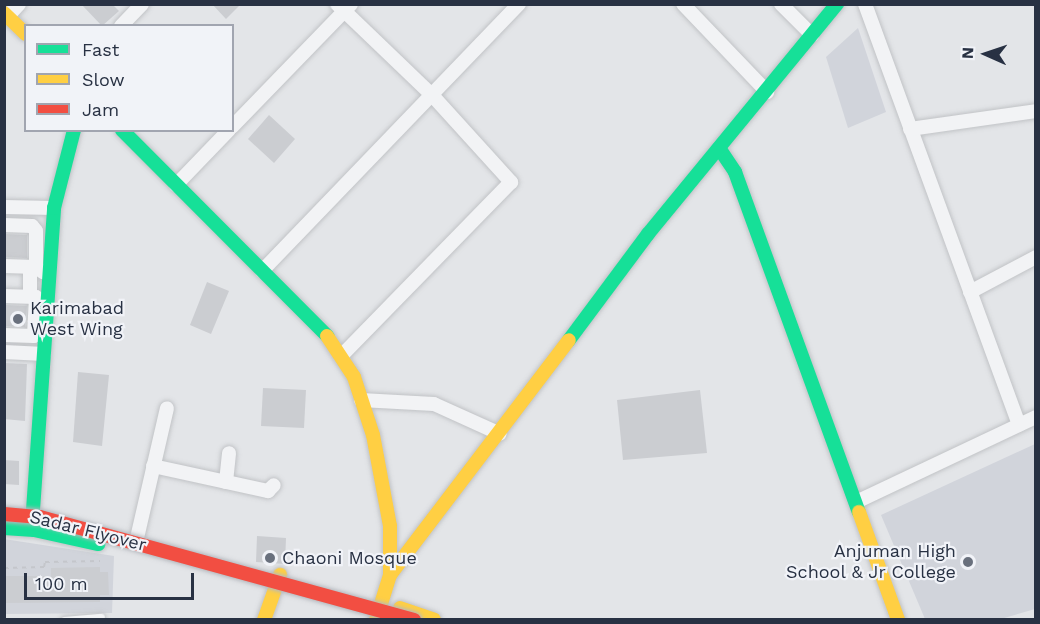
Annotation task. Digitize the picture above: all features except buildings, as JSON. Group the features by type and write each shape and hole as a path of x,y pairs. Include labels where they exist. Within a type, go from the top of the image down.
{"main road":[{"path":"390,575 500,434 648,234 837,4"},
{"path":"6,15 24,32"},
{"path":"33,510 54,208 73,132"},
{"path":"124,132 332,341 341,356 361,400 373,435 390,526 390,575 376,620"},
{"path":"719,148 735,172 898,620"},
{"path":"4,507 33,510 382,602 396,615 434,620"},
{"name":"Sadar Flyover","path":"4,514 40,517 414,620"},
{"name":"Sadar Flyover","path":"4,520 46,524 396,615"},
{"path":"4,528 90,542 370,620"},
{"path":"264,620 280,575"}],"street":[{"path":"6,15 19,4"},
{"path":"123,24 142,4"},
{"path":"683,4 767,92"},
{"path":"781,4 812,34"},
{"path":"865,4 1019,425"},
{"path":"262,271 518,5"},
{"path":"234,124 344,7 432,95 511,182 341,356"},
{"path":"910,129 1035,111"},
{"path":"176,185 227,132"},
{"path":"4,207 54,208"},
{"path":"4,225 32,226 36,231 33,267 34,336 4,335"},
{"path":"970,292 1035,257"},
{"path":"4,266 33,267 49,279 33,297"},
{"path":"4,296 33,297"},
{"path":"4,352 44,354"},
{"path":"361,400 434,404 500,434"},
{"path":"137,538 167,408"},
{"path":"856,502 1035,417"},
{"path":"226,482 229,453"},
{"path":"153,466 268,491 274,485"}],"lane":[{"path":"64,620 101,617"}],"path":[{"path":"4,568 44,567 45,562 100,561"}],"shaded area":[{"path":"858,28 886,112 848,128 826,57"},
{"name":"Anjuman High School & Jr College","path":"1035,444 1035,609 1001,619 925,619 881,515"},
{"path":"4,539 114,556 112,613 5,614"}],"traffic: fast":[{"path":"569,340 648,234 837,4"},
{"path":"33,510 54,208 73,132"},
{"path":"124,132 327,336"},
{"path":"719,148 735,172 859,512"},
{"path":"4,528 34,530 98,544"}],"traffic: slow":[{"path":"4,13 24,32"},
{"path":"327,336 354,377 373,435 390,526 390,575 376,620"},
{"path":"390,575 569,340"},
{"path":"859,512 898,620"},
{"path":"264,620 280,575"},
{"path":"400,608 434,620"}],"traffic: jam":[{"path":"4,514 40,517 414,620"}],"place":[{"name":"Karimabad West Wing","path":"18,319"},
{"name":"Chaoni Mosque","path":"270,558"},
{"name":"Anjuman High School & Jr College","path":"968,562"}]}
